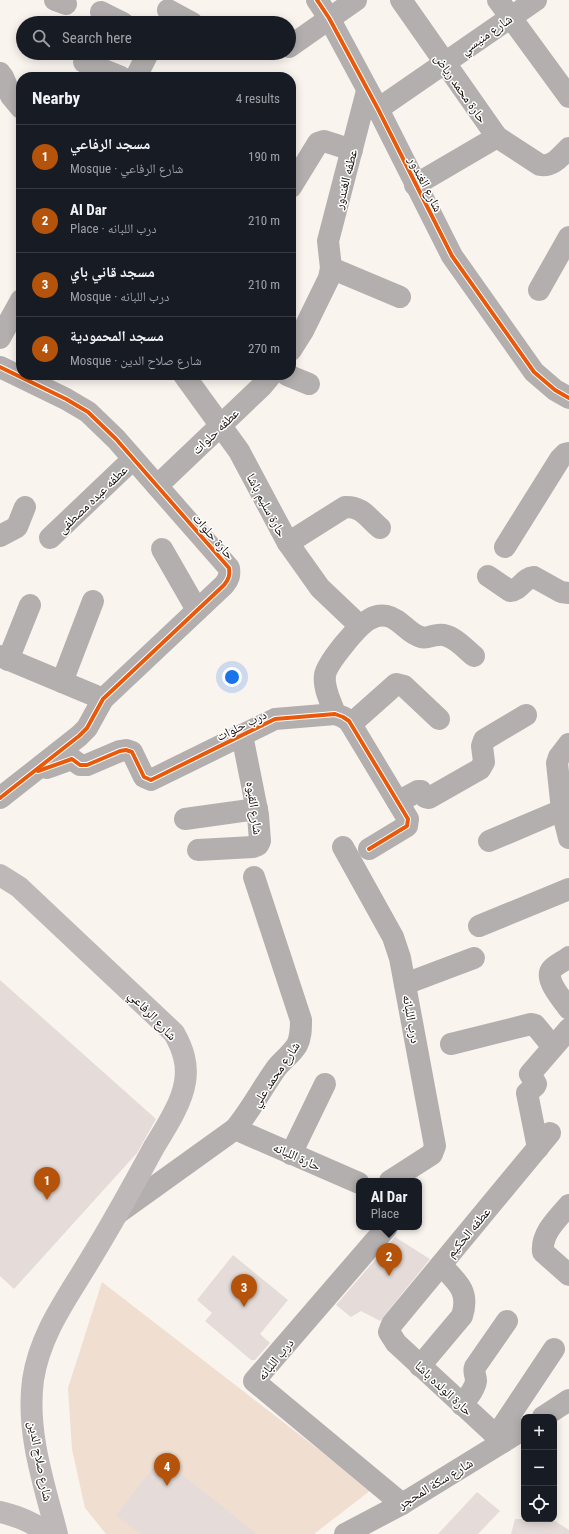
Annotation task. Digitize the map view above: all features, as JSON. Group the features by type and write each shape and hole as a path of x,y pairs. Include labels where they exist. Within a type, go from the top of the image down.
{"main road":[{"name":"شارع الرفاعي","path":"0,875 19,888 40,907 174,1033 183,1049 186,1066 185,1083 175,1110 118,1213 91,1258"},
{"name":"شارع صلاح الدين","path":"56,1534 37,1456 31,1418 33,1379 46,1335 60,1307 91,1258"},
{"path":"0,1512 20,1517 47,1534"}],"street":[{"name":"شارع الغندور","path":"317,0 329,18 452,256 534,372 555,390 569,398"},
{"path":"296,41 356,0"},
{"name":"حارة محمد رياض","path":"400,0 497,137 535,163 545,166 551,165 569,148"},
{"name":"شارع منيسي","path":"372,100 444,63 504,9 536,0"},
{"path":"504,9 569,97"},
{"path":"168,11 178,16"},
{"path":"101,12 109,16"},
{"path":"84,62 140,71"},
{"path":"2,89 16,102"},
{"name":"عطفه الغندور","path":"331,268 328,241 352,150 372,100"},
{"path":"415,185 497,137"},
{"path":"296,168 299,157 321,142 352,150"},
{"path":"539,290 569,237"},
{"path":"296,342 329,278 331,268 400,297"},
{"path":"1,335 16,309"},
{"name":"حارة حلوات","path":"0,367 16,375"},
{"path":"296,379 310,384"},
{"name":"حارة حلوات","path":"0,798 79,736 87,728 103,698 197,610 227,581 229,577 229,568 108,429 88,412 66,399 27,380"},
{"name":"حارة سليم باشا","path":"188,380 239,451 288,543 320,588 360,626"},
{"name":"عطفه حلوات","path":"157,486 267,380"},
{"path":"505,547 560,459 565,454 569,453"},
{"name":"عطفه عبده مصطفى","path":"50,538 133,459"},
{"path":"0,536 17,527 25,507"},
{"path":"288,543 338,510 345,507 358,508 380,528"},
{"path":"162,548 197,610"},
{"path":"488,576 510,591 518,588 527,579 534,577 561,592 569,593"},
{"path":"62,682 93,601"},
{"path":"30,604 4,658 103,698"},
{"path":"369,848 407,826 408,819 343,719 326,686 326,668 360,626 370,618 379,616 388,616 397,620 419,637 427,638 436,635 447,635 474,656"},
{"path":"343,719 396,684 404,686 439,720"},
{"path":"398,802 418,790 421,791 425,797 429,798 480,769 484,762 482,746 484,740 526,715"},
{"name":"درب حلوات","path":"30,773 72,759 80,765 87,765 120,751 126,750 132,752 144,777 151,780 275,719 343,719"},
{"name":"شارع القبوه","path":"198,850 253,846 258,845 260,841 257,809 242,735"},
{"path":"569,744 558,758 557,763 562,810 569,838"},
{"path":"185,819 257,809"},
{"path":"489,841 562,810"},
{"name":"درب اللبانه","path":"343,846 393,937 400,958 435,1146 432,1154 395,1178"},
{"name":"شارع محمد علي","path":"118,1213 235,1129 248,1114 276,1069 291,1054 297,1044 301,1032 301,1020 254,877"},
{"path":"479,926 569,889"},
{"path":"569,957 552,968 549,978 569,1009"},
{"path":"405,984 474,958"},
{"path":"451,1044 531,1024 535,1025 553,1047 569,1029"},
{"name":"عطفه الحكيم","path":"389,1332 392,1324 544,1141 527,1092 536,1084 530,1074 553,1047"},
{"path":"291,1154 325,1084"},
{"name":"حارة اللبانه","path":"235,1129 356,1182"},
{"path":"569,1205 545,1235 542,1246 543,1252 569,1274"},
{"name":"درب اللبانه","path":"384,1230 254,1381 402,1504"},
{"path":"420,1366 462,1316 465,1307 463,1289 441,1265"},
{"path":"462,1404 475,1386 475,1367 507,1321"},
{"name":"حارة الولده باشا","path":"389,1332 393,1340 500,1439"},
{"path":"500,1439 554,1349"},
{"path":"548,1414 569,1400"},
{"name":"شارع سكة المحجر","path":"345,1534 402,1504 500,1439 521,1430"}],"shaded area":[{"path":"102,1282 371,1490 314,1534 106,1534 85,1508 72,1449 68,1388"}],"building":[{"path":"0,980 156,1119 137,1153 14,1289 0,1276"},
{"path":"395,1237 430,1259 380,1321 361,1311 351,1317 336,1305"},
{"path":"233,1255 288,1300 260,1334 270,1343 255,1360 251,1360 205,1321 212,1313 197,1300"},
{"path":"161,1458 257,1534 141,1534 116,1515"},
{"path":"477,1492 500,1511 478,1534 438,1534"},
{"path":"515,1519 521,1519 521,1522 557,1522 569,1530 569,1534 511,1534"}],"cycle path":[{"path":"317,0 329,18 378,109 452,256 534,372 555,390 569,398"},
{"path":"0,367 16,375"},
{"path":"0,798 79,736 87,728 103,699 224,585 228,579 229,573 229,568 116,439 88,412 66,399 27,380"},
{"path":"38,771 72,759 80,765 87,765 120,751 126,750 132,752 144,777 151,780 275,719 335,714 349,721 408,819 407,826 369,849"}],"place":[{"name":"مسجد الرفاعي","path":"47,1200"},
{"name":"Al Dar","path":"389,1276"},
{"name":"مسجد قاني باي","path":"244,1307"},
{"name":"مسجد المحمودية","path":"167,1486"}]}
